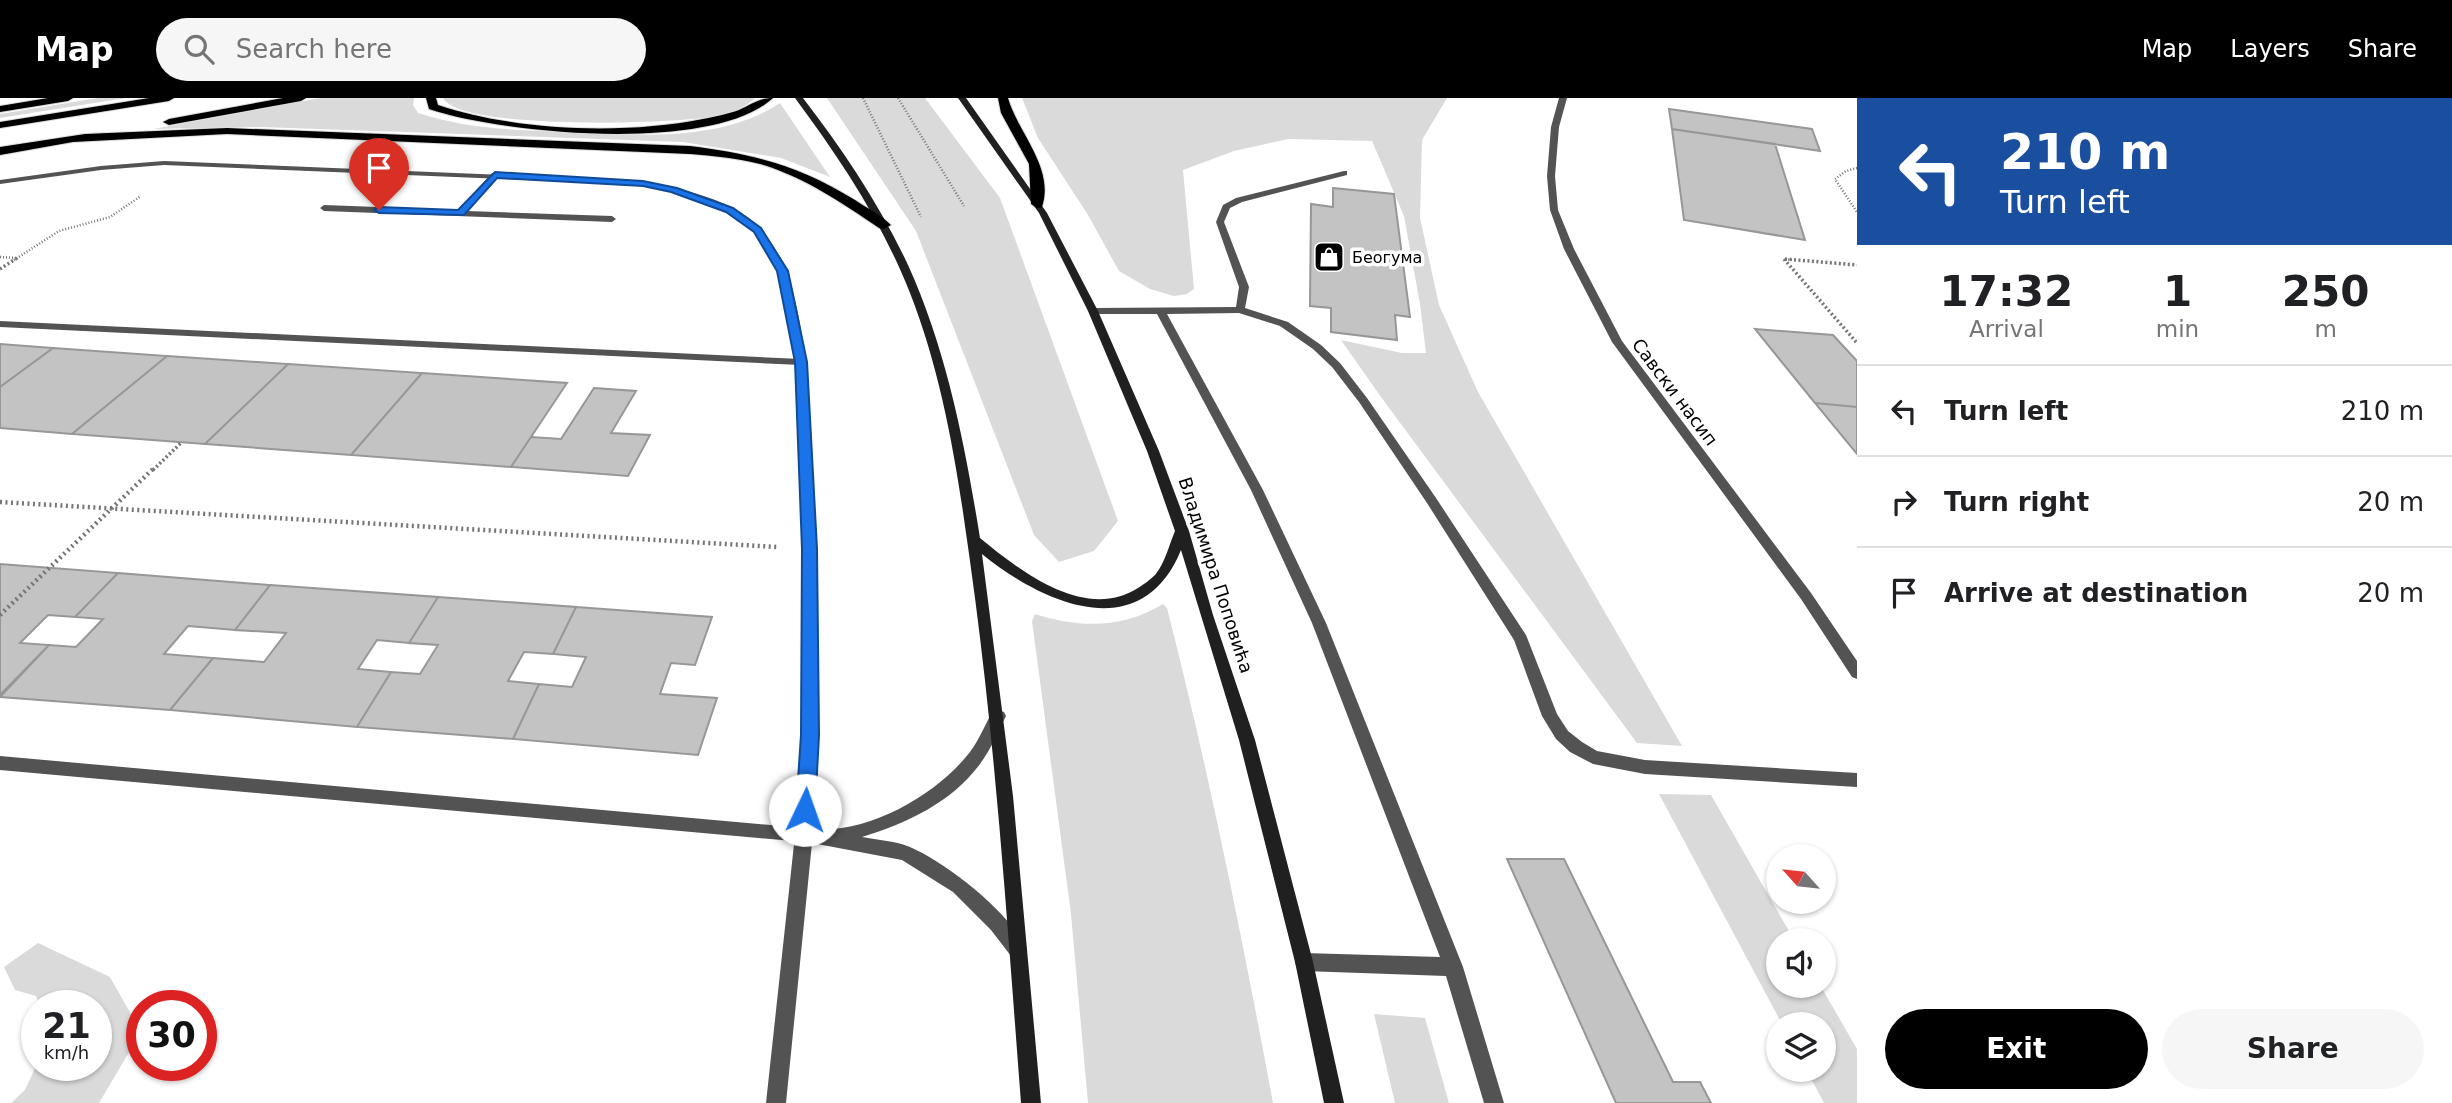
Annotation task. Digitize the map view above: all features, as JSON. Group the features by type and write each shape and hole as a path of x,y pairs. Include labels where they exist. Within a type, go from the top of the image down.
{"highway":[{"path":"0,108 68,98"},
{"path":"0,125 169,98"},
{"path":"0,151 301,98"},
{"path":"431,98 433,107 447,114 492,124 630,130 717,121 748,111 768,98"},
{"path":"1003,98 1007,113 1035,164 1037,204"},
{"path":"72,139 228,131 690,150 762,161 786,169 841,197 884,225"}],"main road":[{"path":"799,98 865,188 884,225 927,327 943,382 975,541 998,716 1031,1103"},
{"name":"Владимира Поповића","path":"962,98 1037,204 1093,311 1153,450 1182,531 1247,740 1304,962 1334,1103"},
{"path":"975,541 1002,565 1037,588 1068,599 1108,604 1134,598 1157,582 1182,531"}],"street":[{"name":"Савски насип","path":"1563,98 1555,127 1551,176 1554,210 1569,249 1617,342 1806,596 1857,673"},
{"path":"0,182 101,168 190,163 495,175 659,186 704,200 745,220 769,246 783,271 801,362 809,549 810,735 804,835 776,1103"},
{"path":"1240,310 1244,288 1220,222 1226,207 1239,200 1344,173"},
{"path":"460,213 495,175"},
{"path":"324,208 612,219"},
{"path":"1093,311 1240,310 1284,324 1317,347 1336,365 1432,501 1521,639 1550,716 1562,735 1576,747 1593,757 1645,767 1857,780"},
{"path":"1161,311 1256,490 1319,623 1453,967 1494,1103"},
{"path":"0,324 801,362"},
{"path":"831,838 884,825 928,802 972,763 998,716"},
{"path":"0,763 831,838 906,853 959,886 998,924 1019,952"},
{"path":"1304,962 1453,967"}],"path":[{"path":"863,98 921,217"},
{"path":"898,98 964,206"},
{"path":"0,269 60,231 110,217 190,163"},
{"path":"1857,168 1846,171 1835,179 1857,212"},
{"path":"0,257 18,258"},
{"path":"1857,265 1784,259 1857,343"},
{"path":"0,615 182,442"},
{"path":"0,502 809,549"}],"shaded area":[{"path":"98,98 126,98 0,118 0,114"},
{"path":"320,98 414,98 413,105 418,113 491,128 648,135 704,131 731,125 780,103 830,177 781,158 683,142 261,127 153,129"},
{"path":"443,98 755,98 737,110 717,116 618,123 488,116 458,109"},
{"path":"827,98 925,98 1000,198 1118,521 1094,551 1059,562 1034,535 916,231"},
{"path":"1022,98 1447,98 1422,140 1420,218 1439,305 1478,392 1682,746 1637,743 1341,340 1402,353 1426,353 1404,216 1372,141 1288,139 1234,151 1183,170 1194,289 1187,294 1174,296 1150,289 1119,271 1088,215 1038,138"},
{"path":"1163,604 1167,608 1211,793 1273,1103 1088,1103 1071,914 1032,621 1035,614 1084,624 1116,622 1148,612"},
{"path":"1659,794 1711,795 1766,891 1766,914 1779,914 1787,928 1766,928 1766,994"},
{"path":"38,943 110,977 126,1005 126,1057 99,1103 11,1103 25,1090 29,1081 112,1081 112,990 21,992 15,990 4,967"},
{"path":"1768,998 1828,998 1836,1012 1776,1012"},
{"path":"1836,1013 1857,1049 1857,1103 1824,1103 1813,1082 1836,1082"},
{"path":"1374,1014 1425,1018 1449,1103 1395,1103"}],"building":[{"path":"1669,109 1812,129 1820,151 1672,129"},
{"path":"1672,129 1775,144 1805,240 1684,220"},
{"path":"1333,188 1394,194 1410,317 1395,315 1397,340 1331,332 1331,308 1310,306 1311,204 1333,207"},
{"path":"1755,329 1833,335 1857,361 1857,407 1815,403"},
{"path":"0,344 53,348 0,387"},
{"path":"53,348 167,356 72,434 0,428 0,387"},
{"path":"167,356 288,364 205,444 72,434"},
{"path":"288,364 422,373 351,455 205,444"},
{"path":"422,373 567,383 511,467 351,455"},
{"path":"594,388 636,391 611,433 650,435 628,476 511,467 531,437 561,439"},
{"path":"1815,403 1857,407 1857,454"},
{"path":"0,564 118,573 75,617 48,615 20,643 49,645 0,695"},
{"path":"118,573 270,585 235,630 188,626 164,654 213,658 170,710 0,697 49,645 76,647 103,619 75,617"},
{"path":"270,585 438,597 409,643 377,640 358,669 391,672 357,727 170,710 213,658 264,662 286,633 235,630"},
{"path":"438,597 576,607 553,654 524,652 508,681 539,684 513,739 357,727 391,672 420,674 438,645 409,643"},
{"path":"576,607 712,617 695,665 671,663 660,694 717,698 698,755 513,739 539,684 572,687 586,657 553,654"},
{"path":"1507,859 1564,859 1673,1082 1700,1082 1711,1103 1616,1103"}],"place":[{"name":"Беогума","path":"1329,257"}],"route":[{"path":"379,210 460,213 495,175 643,184 674,190 729,210 757,230 769,246 783,271 801,362 809,549 810,735 805,810"}]}
